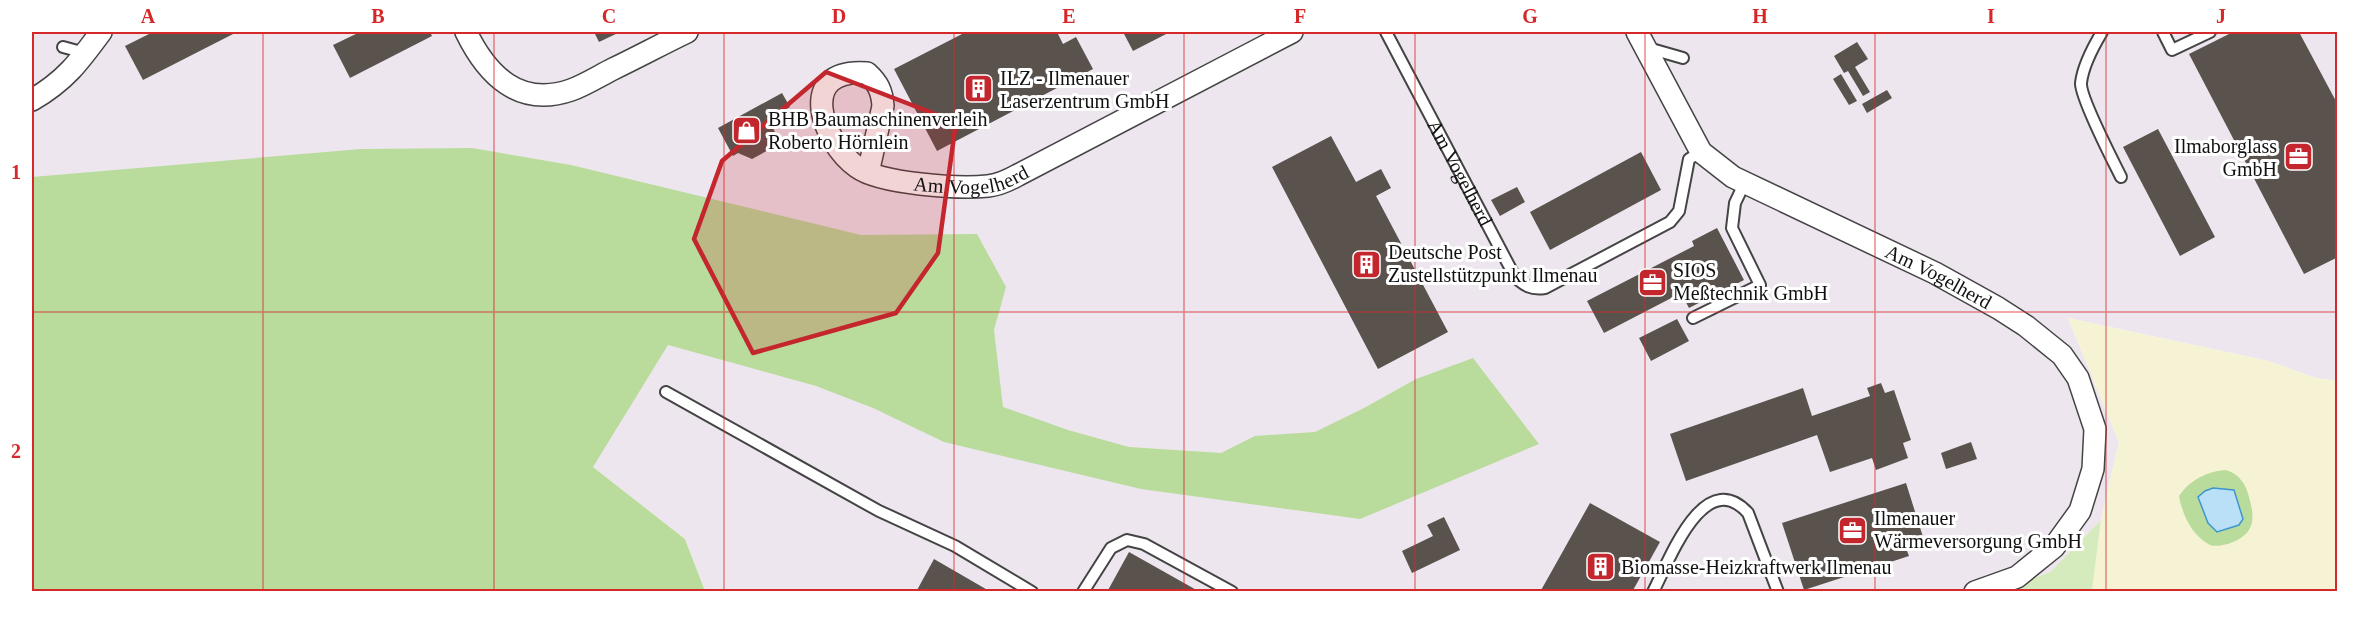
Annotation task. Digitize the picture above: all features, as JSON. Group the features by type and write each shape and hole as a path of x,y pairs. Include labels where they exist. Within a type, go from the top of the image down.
{"street":[{"path":"32,100 64,79 86,54 101,32"},
{"path":"465,32 487,67 502,82 538,96 570,90 687,32"},
{"name":"Am Vogelherd","path":"868,174 904,183 975,186 1000,184 1292,32"},
{"name":"Am Vogelherd","path":"1641,39 1701,152 1733,177 1941,268 2026,326 2062,355 2078,378 2095,429 2093,470 2080,511 2054,547 2017,577 1975,591"}],"lane":[{"name":"Am Vogelherd","path":"1386,32 1515,277 1524,286 1534,289 1545,288 1670,222 1679,211 1689,159 1701,152"},
{"path":"2102,32 2085,65 2081,86 2100,134 2121,177"},
{"path":"2163,32 2172,50 2210,32"},
{"path":"1641,39 1683,58"},
{"path":"63,47 86,54"},
{"path":"1694,318 1760,285 1732,228 1735,203 1745,182"},
{"path":"666,392 879,511 955,546 1032,591"},
{"path":"1653,591 1697,513 1707,504 1729,499 1739,502 1748,513 1778,591"},
{"path":"1083,591 1111,548 1127,540 1143,544 1232,591"}],"highlighted area":[{"path":"826,72 956,122 938,253 896,313 753,353 694,239 722,161"}],"shaded area":[{"path":"32,32 2337,32 2337,381 2316,378 2268,361 2068,318 2119,442 2101,520 2050,572 1997,591 705,591 685,539 593,467 32,247"},
{"path":"2068,318 2268,361 2316,378 2337,381 2337,591 2092,591 2101,520 2119,442"}],"green space":[{"path":"472,148 571,165 861,235 977,234 1006,287 994,330 1003,407 1068,430 1129,447 1221,453 1255,436 1315,432 1416,379 1473,358 1539,444 1360,519 1141,489 944,442 873,408 816,386 668,345 593,467 685,539 705,591 32,591 32,177 361,149"},
{"path":"2226,470 2238,477 2246,488 2252,513 2251,526 2248,532 2237,540 2212,546 2193,530 2185,517 2179,496 2188,485 2200,477"},
{"path":"2101,520 2092,591 1997,592 2050,572"}],"water":[{"path":"2213,488 2234,490 2243,519 2239,525 2217,532 2208,523 2198,497"}],"building":[{"path":"153,32 237,32 143,80 125,46"},
{"path":"360,32 430,32 432,36 350,78 333,45"},
{"path":"594,32 620,32 599,42"},
{"name":"ILZ - Ilmenauer Laserzentrum GmbH","path":"966,32 1057,32 1063,44 1076,37 1093,69 937,151 894,69"},
{"path":"1123,32 1170,32 1133,51"},
{"path":"2233,32 2299,32 2338,105 2338,257 2304,274 2189,54"},
{"path":"1857,42 1868,59 1855,67 1870,92 1863,96 1848,71 1844,73 1834,56"},
{"path":"1841,74 1857,101 1849,105 1833,79"},
{"path":"1887,90 1892,98 1867,113 1862,104"},
{"name":"BHB Baumaschinenverleih Roberto Hörnlein","path":"782,93 790,107 768,119 781,143 752,159 738,153 733,156 718,128"},
{"path":"2158,129 2215,237 2180,256 2123,147"},
{"name":"Deutsche Post Zustellstützpunkt Ilmenau","path":"1331,136 1356,182 1381,169 1391,188 1376,196 1448,332 1378,369 1272,167"},
{"path":"1641,152 1661,190 1550,250 1530,212"},
{"path":"1517,187 1525,202 1500,216 1491,200"},
{"name":"SIOS Meßtechnik GmbH","path":"1717,228 1744,280 1689,308 1681,293 1604,333 1587,301 1694,246 1692,241"},
{"path":"1677,319 1689,341 1651,361 1639,338"},
{"path":"1881,383 1885,393 1894,390 1911,440 1903,443 1908,458 1876,470 1872,458 1830,472 1817,435 1686,481 1670,434 1803,388 1812,416 1870,396 1867,388"},
{"path":"1971,442 1977,459 1946,469 1941,453"},
{"name":"Ilmenauer Wärmeversorgung GmbH","path":"1906,483 1923,537 1904,543 1909,556 1804,590 1782,523"},
{"name":"Biomasse-Heizkraftwerk Ilmenau","path":"1590,503 1660,542 1632,592 1540,592"},
{"path":"1444,517 1460,550 1412,573 1402,551 1433,536 1427,525"},
{"path":"1129,552 1200,592 1107,592"},
{"path":"934,559 991,592 916,592"}],"place":[{"name":"ILZ - Ilmenauer Laserzentrum GmbH","path":"979,89"},
{"name":"BHB Baumaschinenverleih Roberto Hörnlein","path":"747,131"},
{"name":"Ilmaborglass GmbH","path":"2298,157"},
{"name":"Deutsche Post Zustellstützpunkt Ilmenau","path":"1367,264"},
{"name":"SIOS Meßtechnik GmbH","path":"1652,282"},
{"name":"Ilmenauer Wärmeversorgung GmbH","path":"1853,530"},
{"name":"Biomasse-Heizkraftwerk Ilmenau","path":"1600,567"}]}
